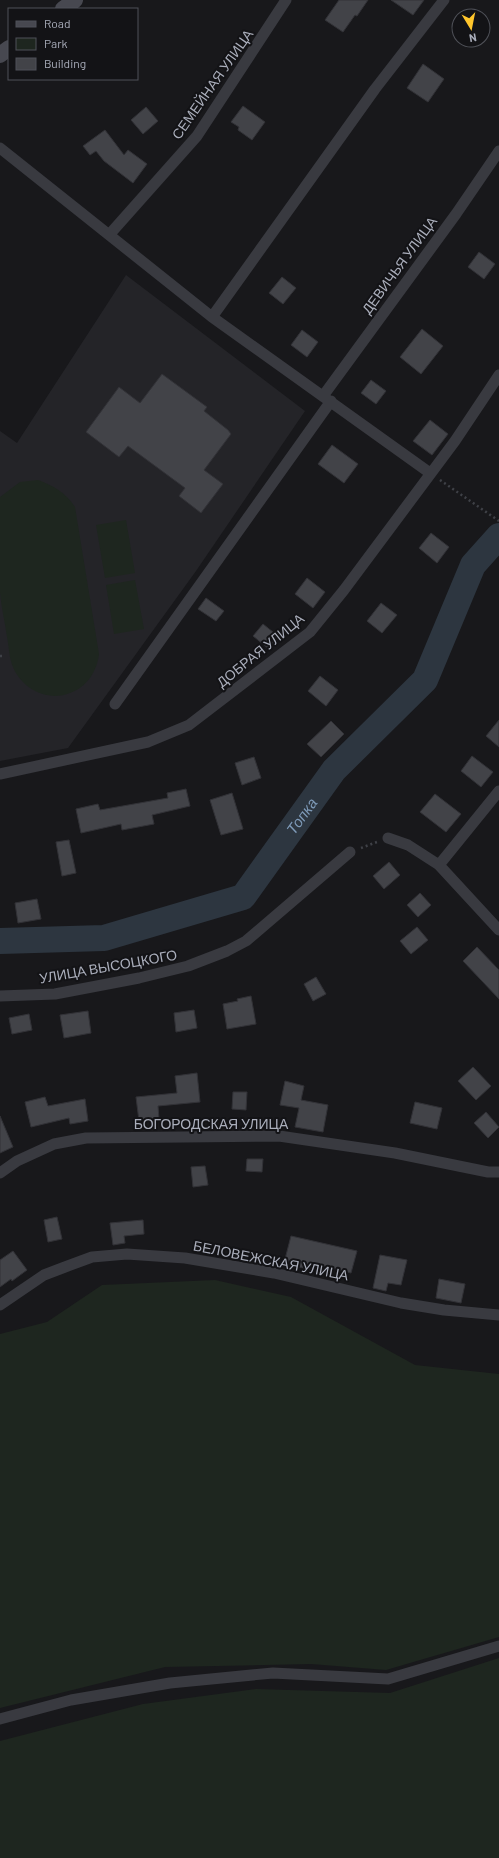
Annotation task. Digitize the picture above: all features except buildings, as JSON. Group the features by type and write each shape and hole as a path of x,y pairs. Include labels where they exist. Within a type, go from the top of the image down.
{"street":[{"path":"64,8 75,0"},
{"name":"СЕМЕЙНАЯ УЛИЦА","path":"109,235 197,136 286,0"},
{"path":"212,317 357,113 444,0"},
{"path":"0,55 8,49"},
{"path":"0,148 212,317 430,473"},
{"name":"ДЕВИЧЬЯ УЛИЦА","path":"115,704 499,151"},
{"name":"ДОБРАЯ УЛИЦА","path":"0,774 148,742 190,725 310,632 344,590 455,441 499,375"},
{"path":"439,865 499,791"},
{"path":"388,838 408,844 439,865 499,930"},
{"name":"УЛИЦА ВЫСОЦКОГО","path":"0,996 54,994 139,978 188,966 228,951 246,941 350,852"},
{"name":"БОГОРОДСКАЯ УЛИЦА","path":"0,1173 17,1162 54,1144 86,1138 279,1136 395,1153 488,1172 499,1172"},
{"name":"БЕЛОВЕЖСКАЯ УЛИЦА","path":"0,1305 44,1275 92,1257 127,1254 185,1258 274,1273 401,1303 444,1310 499,1315"},
{"path":"0,1719 71,1700 170,1683 273,1674 388,1679 499,1646"}],"path":[{"path":"430,473 499,521"},
{"path":"0,656 5,656"},
{"path":"350,852 388,838"}],"shaded area":[{"path":"126,275 305,411 196,571 68,748 0,761 0,431 17,443"}],"green space":[{"path":"38,480 59,490 75,507 99,654 96,666 86,683 70,693 53,696 37,692 23,682 17,675 11,660 0,592 0,497 20,482"},
{"path":"126,520 135,573 105,578 96,525"},
{"path":"135,580 144,629 114,634 106,585"},
{"path":"215,1280 291,1297 415,1365 499,1374 499,1637 386,1670 311,1664 165,1667 0,1708 0,1334 47,1322 102,1285"},
{"path":"499,1658 499,1858 0,1858 0,1741 143,1704 256,1689 390,1693"}],"waterway":[{"name":"Топка","path":"0,941 104,938 243,897 334,770 425,680 473,565 499,536"}]}
